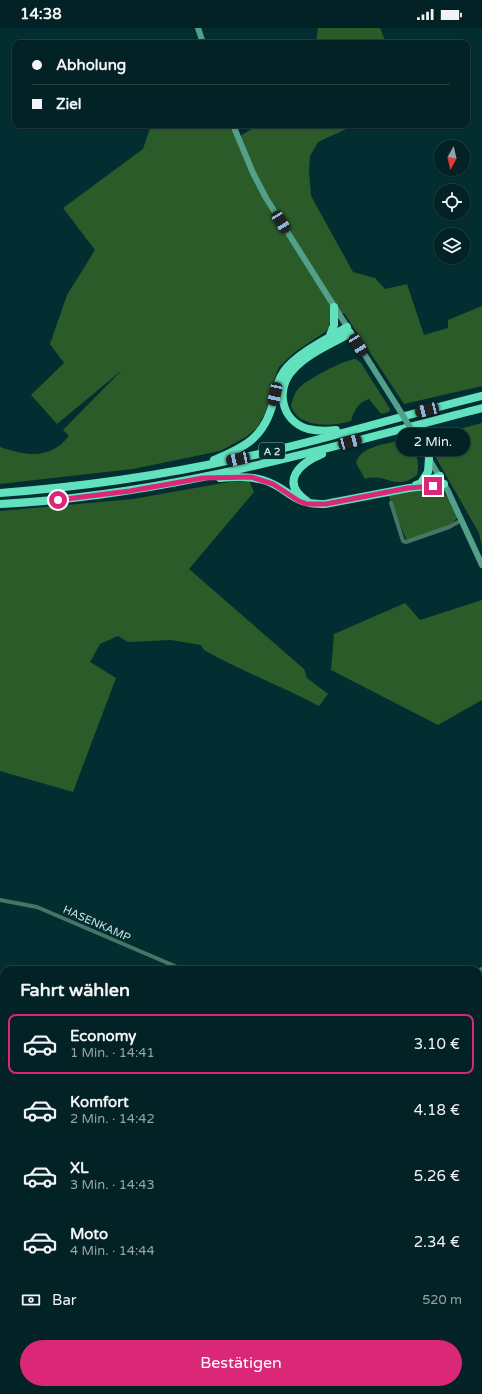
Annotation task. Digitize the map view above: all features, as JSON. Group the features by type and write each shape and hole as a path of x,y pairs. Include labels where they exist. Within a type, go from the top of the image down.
{"highway":[{"path":"329,338 333,329 334,306"},
{"path":"193,468 232,453 252,441 266,423 279,379 284,371 300,356 329,338 348,330"},
{"path":"348,330 303,361 288,376 282,390 286,411 298,425 308,429 324,431 351,430"},
{"name":"A 2","path":"0,493 98,484 193,468 252,455 482,396"},
{"name":"A 2","path":"0,504 84,497 203,478 482,408"},
{"path":"326,504 307,501 301,496 295,487 294,477 301,465 308,460 350,442"},
{"path":"421,483 428,472 430,458"},
{"path":"408,488 440,476"},
{"path":"203,478 251,477 273,484 299,501 307,504 326,504 408,488 444,484"}],"main road":[{"path":"198,28 202,40"},
{"path":"234,128 253,173 266,198 430,458 462,520 482,565"}],"street":[{"path":"391,503 403,541 406,542 449,527 462,520"},
{"name":"HASENKAMP","path":"0,900 37,907 175,966"}],"green space":[{"path":"318,28 380,28 385,40 316,40"},
{"path":"150,128 232,128 237,138 253,128 348,128 318,142 310,156 309,170 311,196 353,272 375,278 385,289 407,284 424,335 448,328 448,320 482,306 482,386 404,404 344,313 329,323 329,328 325,332 295,352 279,367 272,385 266,411 257,428 246,437 220,451 133,469 0,484 0,447 29,454 38,454 54,449 62,444 69,436 63,430 122,370 57,424 31,395 64,363 50,344 67,295 95,250 63,208 143,149"},
{"path":"356,359 361,363 390,409 389,412 381,414 369,399 362,402 357,407 351,421 345,423 324,425 310,423 298,417 291,406 295,393 302,385 325,371"},
{"path":"482,423 482,547 479,533 423,435 433,433 442,436 444,433"},
{"path":"402,440 410,443 416,455 418,462 417,475 410,480 403,482 379,478 365,479 356,463 359,457 368,449"},
{"path":"249,481 254,492 189,569 304,669 307,678 328,694 319,706 218,658 204,650 201,645 171,640 128,642 118,636 100,644 90,662 116,678 73,792 0,771 0,511 133,499 229,482"},
{"path":"432,488 441,491 449,499 457,518 452,524 410,540 406,539 388,495"},
{"path":"482,600 482,700 438,725 331,670 334,634 405,603 420,620"}],"route":[{"path":"58,500 130,491 203,478 251,477 264,480 273,484 299,501 315,505 408,488 433,486"}]}
